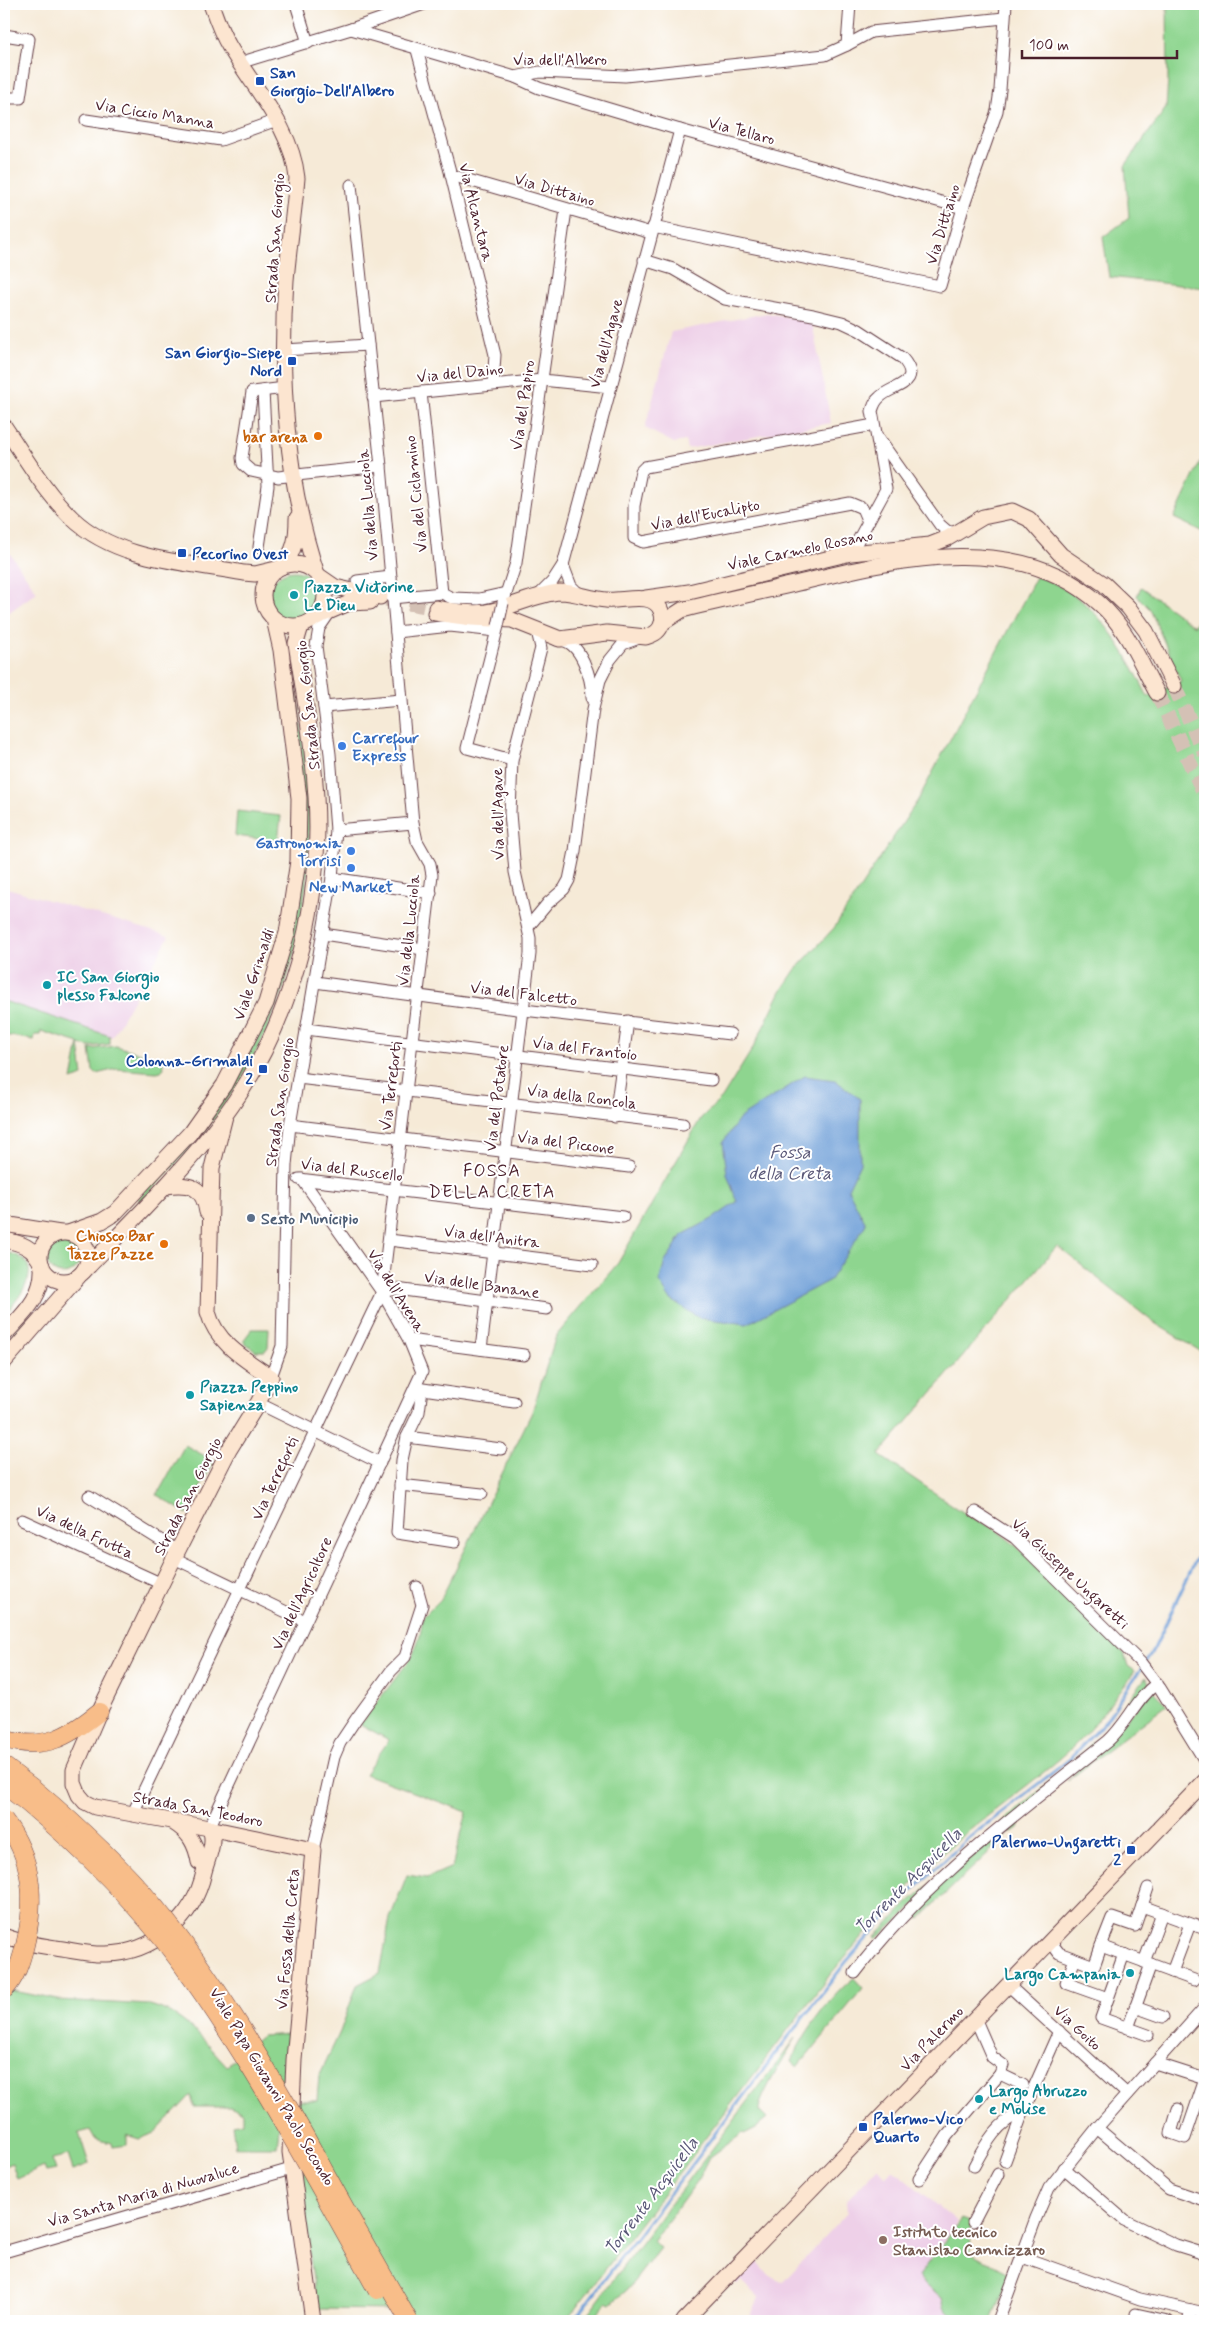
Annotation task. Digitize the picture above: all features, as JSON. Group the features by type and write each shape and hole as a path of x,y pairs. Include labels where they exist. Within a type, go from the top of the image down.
{"main road":[{"name":"Strada San Giorgio","path":"211,4 228,44 277,120 293,149 298,178 286,281 284,350 285,388 298,496"},
{"path":"4,426 66,511 74,520 101,538 154,558 270,573 297,564 304,565 335,587 384,599"},
{"path":"298,496 295,544 288,559 270,573 264,589 264,602 268,613 274,620 287,626 301,626 349,603 384,599"},
{"path":"298,496 309,546 318,575 323,582 326,597 321,611 316,618"},
{"name":"Viale Carmelo Rosano","path":"536,598 560,592 606,600 646,598 689,592 852,553 930,545 958,533 993,513 1012,511 1024,516 1061,555 1104,584 1128,607 1146,631 1174,686"},
{"name":"Viale Carmelo Rosano","path":"646,637 656,633 662,622 682,610 878,564 966,556 1015,561 1033,565 1063,577 1101,605 1130,641 1157,693"},
{"path":"536,598 514,606 486,612 436,610 472,618 512,620 560,639 607,632 646,637"},
{"path":"535,630 527,615 536,598"},
{"path":"646,598 659,606 662,613 662,622"},
{"name":"Viale Grimaldi","path":"4,1224 64,1233 102,1221 115,1213 190,1133 236,1064 266,1003 287,933 294,895 299,831 296,766 281,650 274,620"},
{"path":"4,1362 81,1274 166,1186 225,1116 253,1072 283,1007 296,970 312,898 316,862 316,798 296,643 301,626"},
{"path":"225,1116 212,1168 207,1303 210,1319 221,1339 271,1377"},
{"path":"166,1186 188,1185 196,1189 205,1201 209,1227"},
{"path":"4,1240 24,1245 33,1250 41,1264 48,1275 58,1280 69,1281 81,1274 87,1266 88,1252 81,1239 64,1233 47,1241 40,1255 41,1264 42,1281 36,1299 4,1335"},
{"name":"Strada San Giorgio","path":"79,1795 74,1783 74,1770 99,1712 229,1450 258,1403 271,1377"},
{"path":"4,1740 26,1744 51,1741 80,1727 99,1712"},
{"name":"Viale Papa Giovanni Paolo Secondo","path":"4,1766 57,1828 118,1887 179,1961 249,2067 395,2321"},
{"name":"Via Palermo","path":"684,2321 1007,1984 1205,1782"},
{"name":"Viale Papa Giovanni Paolo Secondo","path":"4,1785 29,1795 92,1840 162,1916 210,1980 261,2060 409,2321"},
{"name":"Strada San Teodoro","path":"79,1795 85,1802 95,1807 242,1834 313,1850"},
{"path":"4,1820 17,1838 26,1860 31,1883 32,1906 22,1957 13,1978 4,1990"},
{"path":"171,1820 183,1828 195,1844 203,1861"},
{"path":"4,1936 14,1940 92,1954 120,1953 135,1949 164,1936 186,1910 203,1861 201,1840 209,1828"},
{"path":"203,1861 221,1844 242,1834"},
{"name":"Via Fossa della Creta","path":"313,1850 294,2060 290,2152 313,2321"}],"street":[{"path":"296,4 308,43"},
{"path":"239,63 351,30 424,4"},
{"path":"846,45 850,4"},
{"name":"Via Dittaino","path":"451,175 566,210 652,230 940,286 963,208 997,111 1006,4"},
{"name":"Via dell'Albero","path":"351,30 515,77 540,72 625,76 825,55 870,32 1004,18"},
{"path":"4,35 29,39 20,98 4,98"},
{"name":"Via Alcantara","path":"416,50 451,175 495,356 493,384"},
{"name":"Via Tellaro","path":"515,77 539,88 680,130 963,208"},
{"name":"Via Ciccio Manna","path":"86,120 221,140 277,120"},
{"name":"Via dell'Agave","path":"563,565 680,130"},
{"name":"Via della Lucciola","path":"350,185 381,466 391,577 384,599 396,632 413,823 417,841 430,864 431,893 418,996"},
{"name":"Via del Papiro","path":"497,628 516,563 566,210"},
{"path":"644,260 673,269 725,299 842,322 859,330 902,358 910,372 908,379 901,386 881,395 875,402 872,411 886,489"},
{"path":"284,350 368,345"},
{"name":"Via del Daino","path":"373,397 542,380 610,387"},
{"path":"285,388 252,392 242,458 243,464 251,471 278,477 381,466"},
{"path":"259,547 268,475 263,391"},
{"name":"Via del Ciclamino","path":"421,392 442,593"},
{"path":"875,430 940,525 946,530 958,533"},
{"name":"Via dell'Eucalipto","path":"868,522 862,508 850,503 644,542 634,538 634,506 641,471 645,467 875,430"},
{"path":"852,553 892,475 902,472"},
{"path":"563,565 571,586 580,595"},
{"path":"536,598 552,582 563,565"},
{"path":"357,581 391,577"},
{"path":"384,599 442,593 452,598 505,598"},
{"name":"Strada San Giorgio","path":"271,1377 282,1346 286,1178 290,1125 332,878 336,830 316,646 319,628 331,611"},
{"path":"316,618 316,646"},
{"path":"396,632 450,626 497,628 467,748 512,760"},
{"path":"535,630 541,643 540,658"},
{"path":"528,927 548,902 564,889 569,880 575,851 593,710 600,680 610,660 623,644 646,637"},
{"path":"540,658 546,646 560,639 577,652 586,666 592,690 593,710"},
{"name":"Via dell'Agave","path":"525,912 514,872 510,813 512,760 540,658"},
{"path":"324,707 401,700"},
{"path":"336,830 413,823"},
{"path":"332,878 431,893"},
{"path":"525,912 548,902"},
{"name":"Via del Potatore","path":"481,1349 530,954 525,912"},
{"path":"323,934 423,949"},
{"name":"Via del Falcetto","path":"315,982 524,1010 730,1034"},
{"name":"Via Terreforti","path":"133,1813 382,1292 418,996"},
{"path":"615,1117 628,1021"},
{"name":"Via del Frantoio","path":"306,1029 711,1080"},
{"name":"Via della Roncola","path":"298,1078 683,1124"},
{"name":"Via del Piccone","path":"290,1125 630,1167"},
{"name":"Via del Ruscello","path":"286,1178 623,1216"},
{"name":"Via dell'Avena","path":"302,1179 382,1292 409,1340 422,1372"},
{"name":"Via dell'Anitra","path":"389,1240 592,1265"},
{"name":"Via delle Banane","path":"382,1292 396,1289 547,1309"},
{"path":"409,1340 524,1355"},
{"name":"Via dell'Agricoltore","path":"209,1828 380,1463 419,1389 422,1372"},
{"path":"455,1542 397,1533 402,1460 408,1437 420,1412 419,1389 514,1402"},
{"path":"258,1403 380,1463"},
{"path":"408,1437 500,1449"},
{"path":"400,1485 482,1494"},
{"path":"89,1496 176,1555 305,1621"},
{"name":"Via Giuseppe Ungaretti","path":"975,1512 1015,1538 1141,1663 1156,1683"},
{"name":"Via della Frutta","path":"22,1520 162,1584"},
{"name":"Via Fossa della Creta","path":"313,1850 334,1757 340,1743 356,1720 391,1671 405,1657 422,1605 417,1587"},
{"path":"855,1972 874,1948 927,1890 986,1837 1108,1741 1120,1728 1142,1697 1156,1683 1205,1761"},
{"path":"1050,1941 1060,1953 1094,1966 1112,1918 1134,1926 1148,1888"},
{"path":"1142,1906 1205,1929"},
{"path":"1128,2028 1162,1913"},
{"path":"1172,1972 1190,1924"},
{"path":"1102,1946 1194,1980"},
{"path":"1124,1954 1100,2018 1148,2035"},
{"path":"1075,1959 1066,1983 1108,1998"},
{"name":"Via Goito","path":"1007,1984 1127,2094"},
{"path":"1135,2007 1163,2017"},
{"path":"998,2321 1049,2188 1097,2128 1205,2007"},
{"path":"919,2179 947,2136 1000,2074 1003,2065 992,2057 975,2018"},
{"path":"1005,2161 1023,2112 1059,2032"},
{"path":"1155,2063 1205,2079 1185,2138 1171,2133 1178,2110"},
{"path":"1000,2074 1023,2085"},
{"path":"974,2166 996,2130 1012,2116 1023,2112"},
{"path":"1097,2128 1169,2189 1205,2201"},
{"path":"1064,2168 1124,2220 1176,2245 1205,2254"},
{"name":"Via Santa Maria di Nuovaluce","path":"4,2252 291,2169"},
{"path":"973,2222 998,2174"},
{"path":"1022,2257 1190,2316 1205,2313"},
{"path":"1140,2299 1134,2318 1168,2321"}],"shaded area":[{"path":"767,313 812,322 831,423 687,449 685,441 674,443 645,428 671,332"},
{"path":"4,545 37,592 4,616"},
{"path":"4,887 169,936 112,1037 4,1001"},
{"name":"Istituto tecnico Stanislao Cannizzaro","path":"878,2167 886,2176 893,2169 958,2222 918,2277 942,2298 944,2307 957,2318 965,2321 748,2321 759,2298 741,2281 737,2284 732,2280 739,2273 745,2275 751,2270 749,2263 753,2258 776,2281 783,2282 847,2213 846,2201"}],"green space":[{"path":"1167,4 1205,4 1205,288 1109,277 1103,237 1129,218 1125,166 1166,108 1168,79"},
{"path":"1205,452 1205,533 1174,518"},
{"path":"289,571 299,571 312,578 319,591 319,601 312,614 299,621 289,621 280,617 273,610 269,601 269,591 273,582 280,575"},
{"path":"1036,577 1056,584 1074,595 1104,624 1117,641 1148,697 1181,681 1150,609 1137,596 1141,587 1194,626 1205,599 1205,1354 1153,1322 1057,1246 879,1455 970,1517 995,1529 1015,1545 1124,1653 1128,1666 1135,1671 1097,1720 1072,1748 957,1841 890,1906 859,1941 829,1976 566,2321 394,2321 392,2310 317,2309 299,2173 297,2100 317,2100 319,2076 340,2032 357,1985 380,1973 390,1918 407,1875 427,1878 452,1867 467,1812 365,1774 389,1740 360,1724 412,1657 420,1636 423,1617 441,1599 532,1412 556,1336 618,1263 701,1118 722,1098 753,1048 781,991 796,969 834,928 918,800"},
{"path":"290,646 310,789 309,866 297,943 284,987 266,1032 241,1080 201,1137 141,1201 138,1199 216,1107 296,918 288,647"},
{"path":"237,811 281,816 278,841 235,836"},
{"path":"4,1001 110,1036 110,1044 89,1047 79,1044 83,1076 72,1080 79,1043 41,1031 40,1035 35,1035 34,1040 4,1035"},
{"path":"116,1046 162,1059 164,1068 157,1072 117,1069 96,1074 93,1071 90,1049"},
{"path":"63,1240 75,1245 80,1257 75,1269 63,1274 51,1269 46,1257 51,1245"},
{"path":"4,1252 18,1256 26,1262 29,1270 24,1289 4,1316"},
{"path":"33,1311 37,1315 4,1354 4,1344"},
{"path":"252,1329 269,1329 268,1347 265,1351 256,1351 243,1341"},
{"path":"185,1445 214,1461 187,1514 157,1495"},
{"path":"1146,1677 1149,1683 1114,1732 876,1939 875,1937 908,1903 1095,1741 1112,1730 1114,1726 1112,1722"},
{"path":"1153,1691 1167,1705 1067,1781"},
{"path":"1033,1805 1036,1806 1028,1812 1026,1811 1018,1828 1009,1834 1010,1824"},
{"path":"1003,1828 1006,1836 919,1919 915,1907"},
{"path":"854,1978 863,1988 798,2067 792,2062 809,2029 836,1994"},
{"path":"4,1989 58,2000 150,2005 163,2009 184,2022 202,2038 227,2066 262,2036 288,2034 277,2147 235,2147 232,2124 243,2122 243,2113 230,2107 194,2107 191,2095 155,2133 139,2139 127,2135 127,2145 113,2147 112,2143 95,2139 90,2130 79,2133 89,2164 73,2170 68,2155 52,2159 56,2170 46,2172 44,2167 17,2179 12,2163 4,2166"},
{"path":"796,2038 763,2097 759,2111 767,2119 756,2128 743,2133 710,2157 699,2179 653,2241 660,2248 628,2289 611,2304 607,2302 592,2321 582,2321"},
{"path":"962,2219 970,2222 971,2253 1010,2274 992,2321 966,2320 955,2316 944,2307 942,2298 918,2277"}],"water":[{"name":"Fossa della Creta","path":"805,1076 835,1080 860,1099 860,1164 848,1189 866,1224 830,1280 747,1324 699,1318 670,1299 659,1282 665,1262 682,1235 712,1219 737,1202 727,1174 723,1142 741,1117"}],"waterway":[{"name":"Torrente Acquicella","path":"573,2321 846,1962 896,1905 969,1838 1070,1759 1108,1718 1154,1649 1205,1540"}],"tunnel":[{"path":"386,599 436,608"},
{"path":"1174,686 1205,754"},
{"path":"1157,693 1205,795"}],"place":[{"name":"San Giorgio-Dell'Albero","path":"260,81"},
{"name":"San Giorgio-Siepe Nord","path":"292,361"},
{"name":"bar arena","path":"318,436"},
{"name":"Pecorino Ovest","path":"182,553"},
{"name":"Piazza Victorine Le Dieu","path":"294,595"},
{"name":"Carrefour Express","path":"342,746"},
{"name":"Gastronomia Torrisi","path":"351,851"},
{"name":"New Market","path":"351,868"},
{"name":"IC San Giorgio plesso Falcone","path":"47,985"},
{"name":"Colonna-Grimaldi 2","path":"263,1069"},
{"name":"Sesto Municipio","path":"251,1218"},
{"name":"Chiosco Bar Tazze Pazze","path":"164,1244"},
{"name":"Piazza Peppino Sapienza","path":"190,1395"},
{"name":"Palermo-Ungaretti 2","path":"1131,1850"},
{"name":"Largo Campania","path":"1130,1973"},
{"name":"Largo Abruzzo e Molise","path":"979,2099"},
{"name":"Palermo-Vico Quarto","path":"863,2127"},
{"name":"Istituto tecnico Stanislao Cannizzaro","path":"883,2240"}],"district":[{"name":"FOSSA DELLA CRETA","path":"492,1180"}]}
